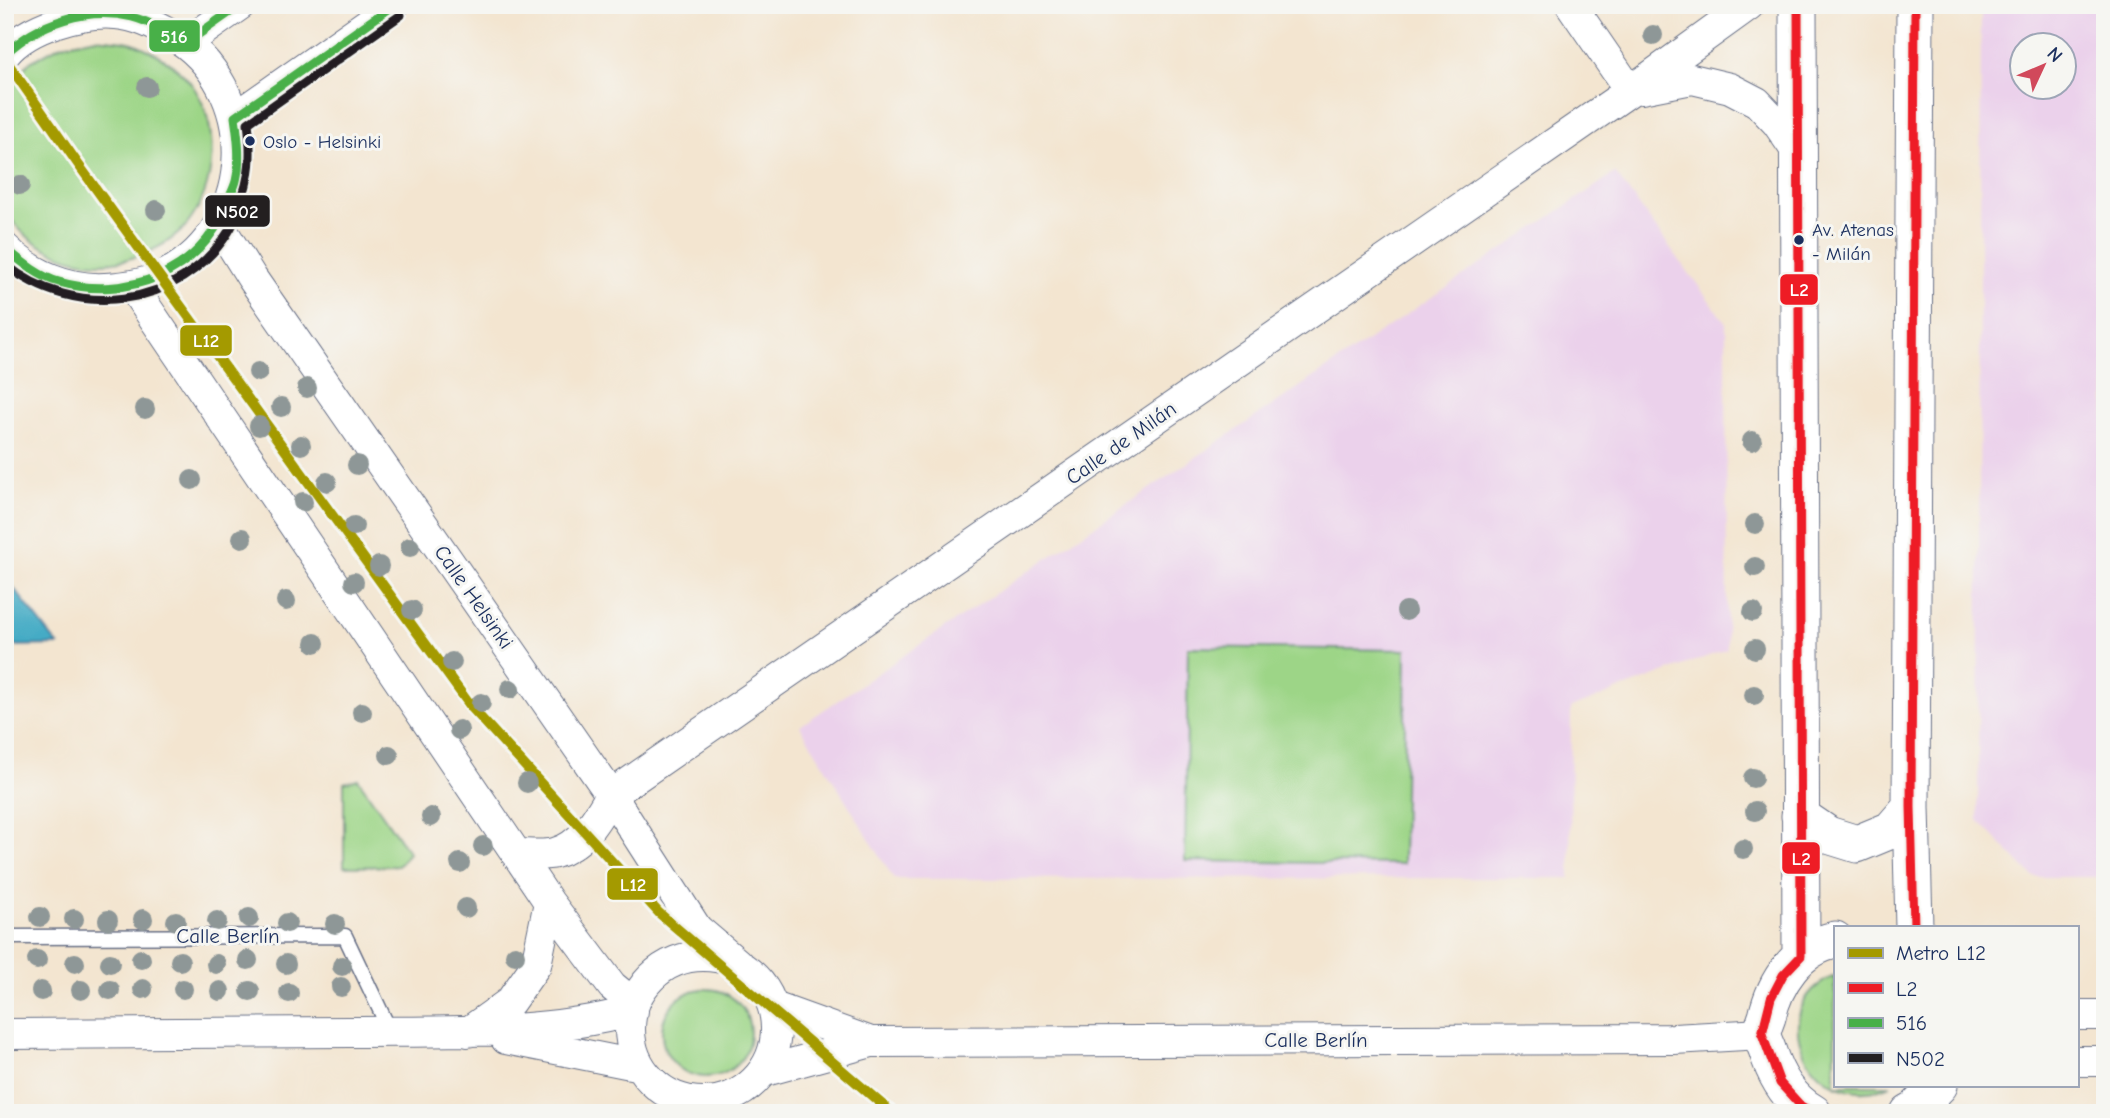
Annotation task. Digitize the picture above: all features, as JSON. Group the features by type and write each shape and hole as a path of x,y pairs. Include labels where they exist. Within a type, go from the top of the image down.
{"street":[{"path":"186,43 240,5"},
{"path":"235,117 394,5"},
{"path":"1571,5 1630,91"},
{"name":"Calle de Milán","path":"611,795 1630,91 1749,5"},
{"path":"1798,5 1801,956"},
{"path":"1914,5 1914,926"},
{"path":"5,54 41,27 75,10 130,16 153,24 186,43 217,75 235,117 238,143 236,181 219,225 196,253 166,274 132,286 90,289 50,279 8,257"},
{"name":"Calle de Milán","path":"1630,91 1692,79 1730,88 1757,102 1777,124 1798,155"},
{"name":"Calle Helsinki","path":"219,225 252,278 611,795 697,929 737,963"},
{"path":"132,286 549,902 612,986 634,1007"},
{"path":"516,854 553,854 573,845 596,821 611,795"},
{"path":"1800,816 1828,835 1857,844 1891,830 1912,807"},
{"path":"468,1032 510,1002 536,965 549,902"},
{"path":"1813,1113 1801,1106 1780,1083 1762,1034 1771,998 1783,975 1801,956 1834,940"},
{"path":"713,956 737,963 753,974 766,989 774,1007 778,1031 765,1071 748,1088 727,1099 704,1102 681,1099 660,1088 636,1065 627,1027 646,982 665,966 688,957 713,956"},
{"path":"5,1034 468,1032 597,1020 634,1007"},
{"name":"Calle Berlín","path":"774,1007 871,1042"},
{"path":"2078,1015 2105,1015"},
{"path":"468,1032 636,1065"},
{"name":"Calle Berlín","path":"765,1071 871,1042 1674,1039 1762,1034"},
{"path":"2078,1061 2105,1061"},
{"path":"1909,1113 1938,1086"}],"lane":[{"name":"Calle Berlín","path":"5,937 345,936 390,1031"}],"shaded area":[{"path":"1981,5 2105,5 2105,877 2033,877 1978,820"},
{"path":"1615,173 1726,323 1727,649 1571,708 1570,878 894,879 800,726"}],"green space":[{"path":"96,38 141,46 178,70 200,98 211,136 209,175 204,194 185,227 162,245 142,255 99,263 71,259 45,248 22,232 5,210 5,88 30,62 61,45"},
{"path":"1188,647 1406,650 1403,864 1185,861"},
{"path":"358,779 409,853 398,866 344,867 344,783"},
{"path":"1834,977 1834,1083 1818,1073 1804,1054 1798,1032 1800,1010 1812,991"},
{"path":"697,989 715,989 731,996 743,1008 750,1024 750,1042 743,1058 731,1070 715,1077 697,1077 681,1070 669,1058 662,1042 662,1024 669,1008 681,996"},
{"path":"1838,1086 1886,1086 1863,1091"}],"water":[{"path":"5,577 58,645 5,646"}],"metro line":[{"name":"L12","path":"5,59 472,708 659,913 892,1113"}],"transit line":[{"name":"516","path":"5,54 18,43 48,26 64,20 98,14 139,19 186,43 240,5"},
{"name":"516","path":"5,248 44,276 84,287 110,288 135,284 180,264 199,249 214,229 234,187 239,157 235,117 394,5"},
{"name":"L2","path":"1798,5 1801,956 1783,975 1771,998 1762,1034 1780,1083 1801,1106 1813,1113"},
{"name":"L2","path":"1914,926 1911,807 1915,5"},
{"name":"N502","path":"5,264 32,282 62,294 93,299 124,298 155,291 183,277 208,257 234,222 248,175 248,123 401,15"}],"place":[{"name":"Oslo - Helsinki","path":"250,141"},
{"name":"Av. Atenas - Milán","path":"1799,240"}]}
